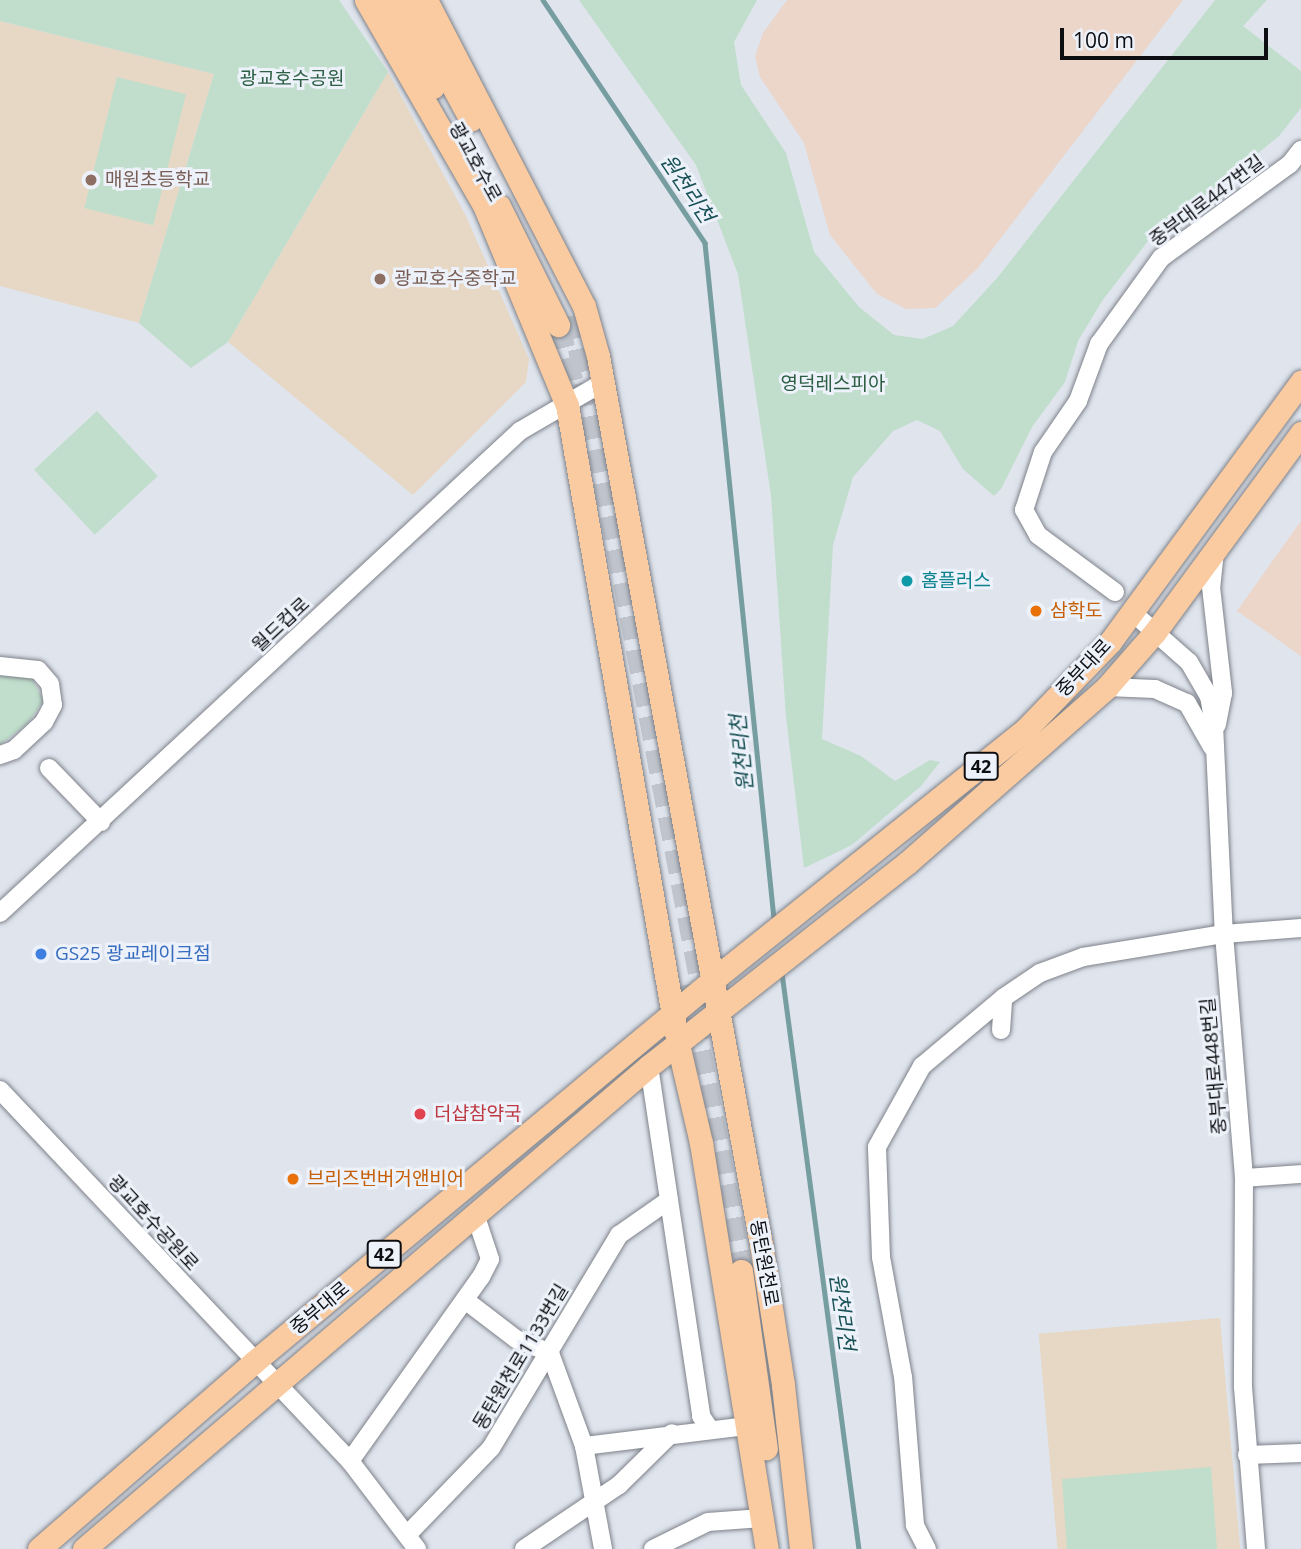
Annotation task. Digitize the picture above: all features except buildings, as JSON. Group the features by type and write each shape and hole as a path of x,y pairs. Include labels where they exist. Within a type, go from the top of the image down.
{"main road":[{"path":"366,0 484,205 568,405 678,1044 701,1143 767,1549"},
{"name":"광교호수로","path":"388,0 523,250 566,320 406,0"},
{"name":"동탄원천로","path":"426,0 584,306 602,383 714,979 726,1006 783,1385 801,1549"},
{"name":"중부대로","path":"39,1549 254,1362 714,979 1025,730 1117,632 1301,382"},
{"name":"중부대로","path":"84,1549 649,1066 907,863 1107,687 1155,632 1301,433"},
{"path":"1195,579 1184,570 1185,561 1228,498 1225,485"},
{"path":"780,1549 748,1269 792,1549"}],"street":[{"name":"중부대로447번길","path":"1115,592 1038,535 1024,510 1043,452 1078,401 1099,344 1161,258 1290,164 1301,150"},
{"name":"월드컵로","path":"0,913 520,431 602,383"},
{"path":"1212,748 1223,693 1212,587 1215,551"},
{"path":"1117,632 1115,592 1150,587"},
{"name":"중부대로448번길","path":"1132,612 1189,662 1209,696 1224,934 1244,1178 1247,1455 1256,1549"},
{"path":"0,666 38,670 50,684 53,705 44,722 14,750 0,755"},
{"path":"1107,687 1155,689 1187,703 1212,748"},
{"path":"49,768 101,822"},
{"path":"927,1549 915,1525 903,1377 881,1257 877,1147 922,1066 1003,998 1040,973 1083,957 1224,934 1300,931"},
{"path":"1002,1030 1003,998"},
{"path":"649,1066 701,1416 709,1428"},
{"name":"광교호수공원로","path":"0,1090 254,1362 351,1461 412,1542"},
{"path":"1244,1178 1301,1174"},
{"name":"동탄원천로1133번길","path":"412,1542 491,1448 620,1235 669,1200"},
{"path":"351,1461 465,1300 490,1259 475,1214"},
{"path":"465,1300 516,1339 550,1353 584,1446 603,1549"},
{"path":"584,1446 709,1428 747,1426"},
{"path":"524,1549 594,1502 672,1433"},
{"path":"1247,1455 1301,1453"},
{"path":"653,1549 708,1522 762,1518"}],"shaded area":[{"path":"787,0 1183,0 978,268 935,308 906,309 877,294 830,235 804,143 760,77 755,56 763,33"},
{"name":"매원초등학교","path":"0,21 214,74 139,323 0,286"},
{"name":"광교호수중학교","path":"388,72 466,216 529,359 526,382 413,495 228,342"},
{"path":"1301,521 1301,656 1237,611"},
{"path":"1220,1318 1240,1549 1058,1549 1039,1334"}],"green space":[{"name":"광교호수공원","path":"0,0 339,0 388,72 228,342 191,368 139,323 214,74 0,21"},
{"name":"영덕레스피아","path":"579,0 757,0 734,42 741,85 786,153 814,252 859,307 894,335 923,339 953,326 998,277 1215,0 1267,0 1243,26 1301,71 1301,108 1279,136 1210,192 1161,224 1102,301 1078,341 1065,382 1032,427 1001,489 994,496 963,469 940,431 917,420 893,431 853,477 833,545 822,739 861,756 895,781 930,760 940,762 921,786 852,845 804,868 786,717 771,496 738,274 696,165"},
{"path":"117,77 186,94 153,225 84,208"},
{"path":"97,411 158,476 95,535 34,470"},
{"path":"0,673 31,678 44,700 28,723 0,745"},
{"path":"1211,1467 1217,1549 1067,1549 1062,1479"}],"waterway":[{"name":"원천리천","path":"543,0 705,243 774,919"},
{"name":"원천리천","path":"782,973 859,1549"}],"tunnel":[{"path":"573,315 706,1006"},
{"path":"558,325 574,390"},
{"path":"687,984 741,1271"}],"place":[{"name":"매원초등학교","path":"91,180"},
{"name":"광교호수중학교","path":"380,279"},
{"name":"홈플러스","path":"907,581"},
{"name":"삼학도","path":"1036,611"},
{"name":"GS25 광교레이크점","path":"41,954"},
{"name":"더샵참약국","path":"420,1114"},
{"name":"브리즈번버거앤비어","path":"293,1179"}]}
